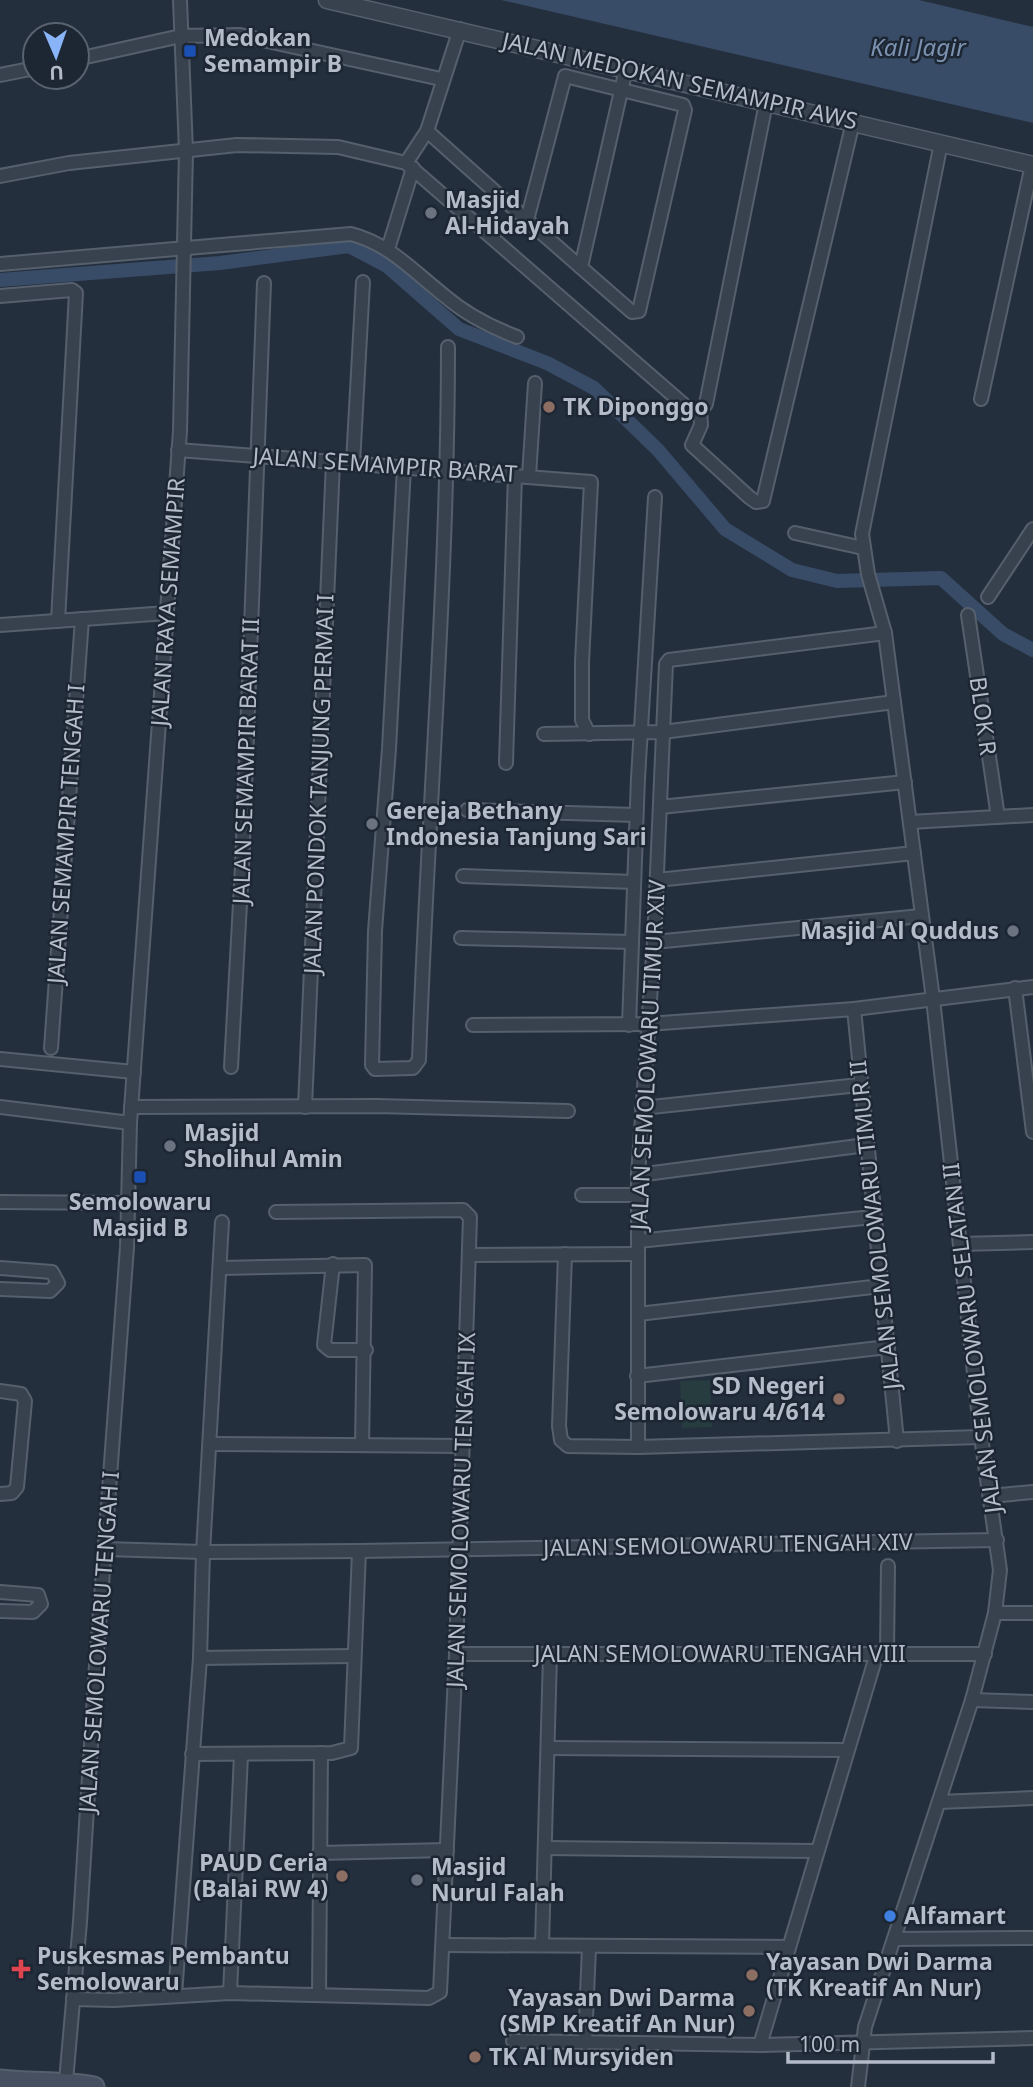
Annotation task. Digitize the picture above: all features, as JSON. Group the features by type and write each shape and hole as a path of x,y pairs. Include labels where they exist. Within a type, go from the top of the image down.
{"main road":[{"path":"0,2080 94,2087"}],"street":[{"name":"JALAN RAYA SEMAMPIR","path":"129,1203 131,1107 178,450 185,280 186,151 180,0"},
{"name":"JALAN MEDOKAN SEMAMPIR AWS","path":"327,0 1032,165"},
{"path":"388,249 410,166 427,131 441,79 460,29"},
{"path":"91,56 181,36 252,37 441,79"},
{"path":"581,267 626,69"},
{"path":"0,75 21,71"},
{"path":"427,131 527,220 632,312 639,311 643,306 685,110 683,105 565,76 527,220"},
{"path":"695,410 706,404 766,103"},
{"path":"0,176 69,163 237,145 338,147 410,166 695,410 701,425 692,445 748,497 763,501 853,122"},
{"name":"JALAN SEMOLOWARU SELATAN II","path":"858,2087 869,2015 972,1700 995,1613 1000,1570 981,1437 911,822 885,633 863,548 863,523 941,143"},
{"path":"981,400 1032,165"},
{"path":"0,264 185,252 342,234 372,239 463,309 489,326 517,337"},
{"path":"353,463 363,282"},
{"name":"JALAN SEMAMPIR BARAT II","path":"231,1067 264,283"},
{"path":"0,296 72,290 76,293 58,621"},
{"path":"404,467 389,749 374,930 372,1065 375,1069 413,1068 419,1060 439,696 441,573 448,470 448,346"},
{"path":"529,476 535,383"},
{"name":"JALAN SEMAMPIR BARAT","path":"178,450 591,482 582,662 582,720 589,734"},
{"name":"JALAN PONDOK TANJUNG PERMAI I","path":"305,1107 333,462"},
{"path":"506,763 515,475"},
{"name":"JALAN SEMOLOWARU TIMUR XIV","path":"629,1025 636,815 655,497"},
{"path":"988,597 1033,529"},
{"path":"795,533 863,548"},
{"path":"0,625 167,613"},
{"name":"BLOK R","path":"968,615 998,817"},
{"name":"JALAN SEMAMPIR TENGAH I","path":"51,1048 82,619"},
{"name":"JALAN SEMOLOWARU TIMUR XIV","path":"638,1447 638,1175 654,942 666,664 669,660 885,633"},
{"path":"544,734 663,732 894,702"},
{"path":"660,807 905,782"},
{"path":"467,810 636,815"},
{"path":"911,822 1033,814"},
{"path":"657,880 914,853"},
{"path":"463,876 634,881"},
{"path":"654,942 920,916"},
{"path":"461,938 632,942"},
{"path":"473,1025 648,1024 853,1009 1033,987"},
{"path":"1015,988 1030,1076 1033,1132"},
{"name":"JALAN SEMOLOWARU TIMUR II","path":"853,1009 897,1441"},
{"path":"0,1059 134,1072"},
{"path":"642,1108 859,1085"},
{"path":"0,1107 130,1123"},
{"path":"131,1107 568,1111"},
{"path":"638,1175 866,1145"},
{"path":"582,1195 638,1195"},
{"path":"0,1202 129,1203"},
{"name":"JALAN SEMOLOWARU TENGAH I","path":"49,2085 74,1999 129,1203"},
{"name":"JALAN SEMOLOWARU TENGAH IX","path":"276,1212 466,1211 470,1217 456,1654 440,1992 432,1998 319,1995"},
{"path":"470,1255 565,1254 873,1217"},
{"path":"175,1995 200,1658 203,1552 222,1222"},
{"path":"960,1244 1033,1242"},
{"path":"565,1254 561,1440 572,1447 981,1437"},
{"path":"221,1268 333,1264 366,1266 362,1445"},
{"path":"333,1264 324,1345 330,1350 366,1350"},
{"path":"0,1268 52,1272 58,1283 50,1291 0,1289"},
{"path":"638,1314 881,1286"},
{"path":"637,1376 888,1347"},
{"path":"0,1391 21,1394 25,1401 17,1486 12,1493 0,1494"},
{"path":"210,1444 462,1446"},
{"path":"990,1496 1033,1492"},
{"name":"JALAN SEMOLOWARU TENGAH XIV","path":"105,1549 203,1552 359,1551 459,1547 645,1547 997,1540"},
{"path":"192,1754 341,1752 353,1744 353,1657 359,1551"},
{"path":"760,2045 846,1750 882,1653 888,1566"},
{"path":"0,1592 38,1595 41,1604 33,1612 0,1611"},
{"path":"995,1613 1033,1614"},
{"name":"JALAN SEMOLOWARU TENGAH VIII","path":"456,1654 985,1654"},
{"path":"541,1945 550,1655"},
{"path":"200,1658 353,1657"},
{"path":"972,1700 1033,1702"},
{"path":"548,1748 846,1750"},
{"path":"74,1999 114,2000 230,1993 319,1995 321,1753"},
{"path":"230,1993 241,1755"},
{"path":"939,1802 1033,1798"},
{"path":"546,1848 817,1851"},
{"path":"319,1853 447,1850"},
{"path":"894,1939 1033,1937"},
{"path":"443,1945 789,1947"},
{"path":"585,2043 589,1947"},
{"path":"513,2041 760,2045 1033,2038"}],"green space":[{"path":"710,1380 712,1427 682,1428 680,1381"}],"water":[{"name":"Kali Jagir","path":"501,0 919,0 1033,27 1033,123"}],"waterway":[{"path":"0,280 220,263 349,246 387,266 459,329 547,363 594,388 658,450 725,529 792,570 837,581 941,578 1003,634 1033,650"}],"place":[{"name":"Medokan Semampir B","path":"190,51"},
{"name":"Masjid Al-Hidayah","path":"431,213"},
{"name":"TK Diponggo","path":"549,407"},
{"name":"Gereja Bethany Indonesia Tanjung Sari","path":"372,824"},
{"name":"Masjid Al Quddus","path":"1013,931"},
{"name":"Masjid Sholihul Amin","path":"170,1146"},
{"name":"Semolowaru Masjid B","path":"140,1177"},
{"name":"SD Negeri Semolowaru 4/614","path":"839,1399"},
{"name":"PAUD Ceria (Balai RW 4)","path":"342,1876"},
{"name":"Masjid Nurul Falah","path":"417,1880"},
{"name":"Alfamart","path":"890,1916"},
{"name":"Puskesmas Pembantu Semolowaru","path":"21,1969"},
{"name":"Yayasan Dwi Darma (TK Kreatif An Nur)","path":"752,1975"},
{"name":"Yayasan Dwi Darma (SMP Kreatif An Nur)","path":"749,2011"},
{"name":"TK Al Mursyiden","path":"475,2057"}]}
